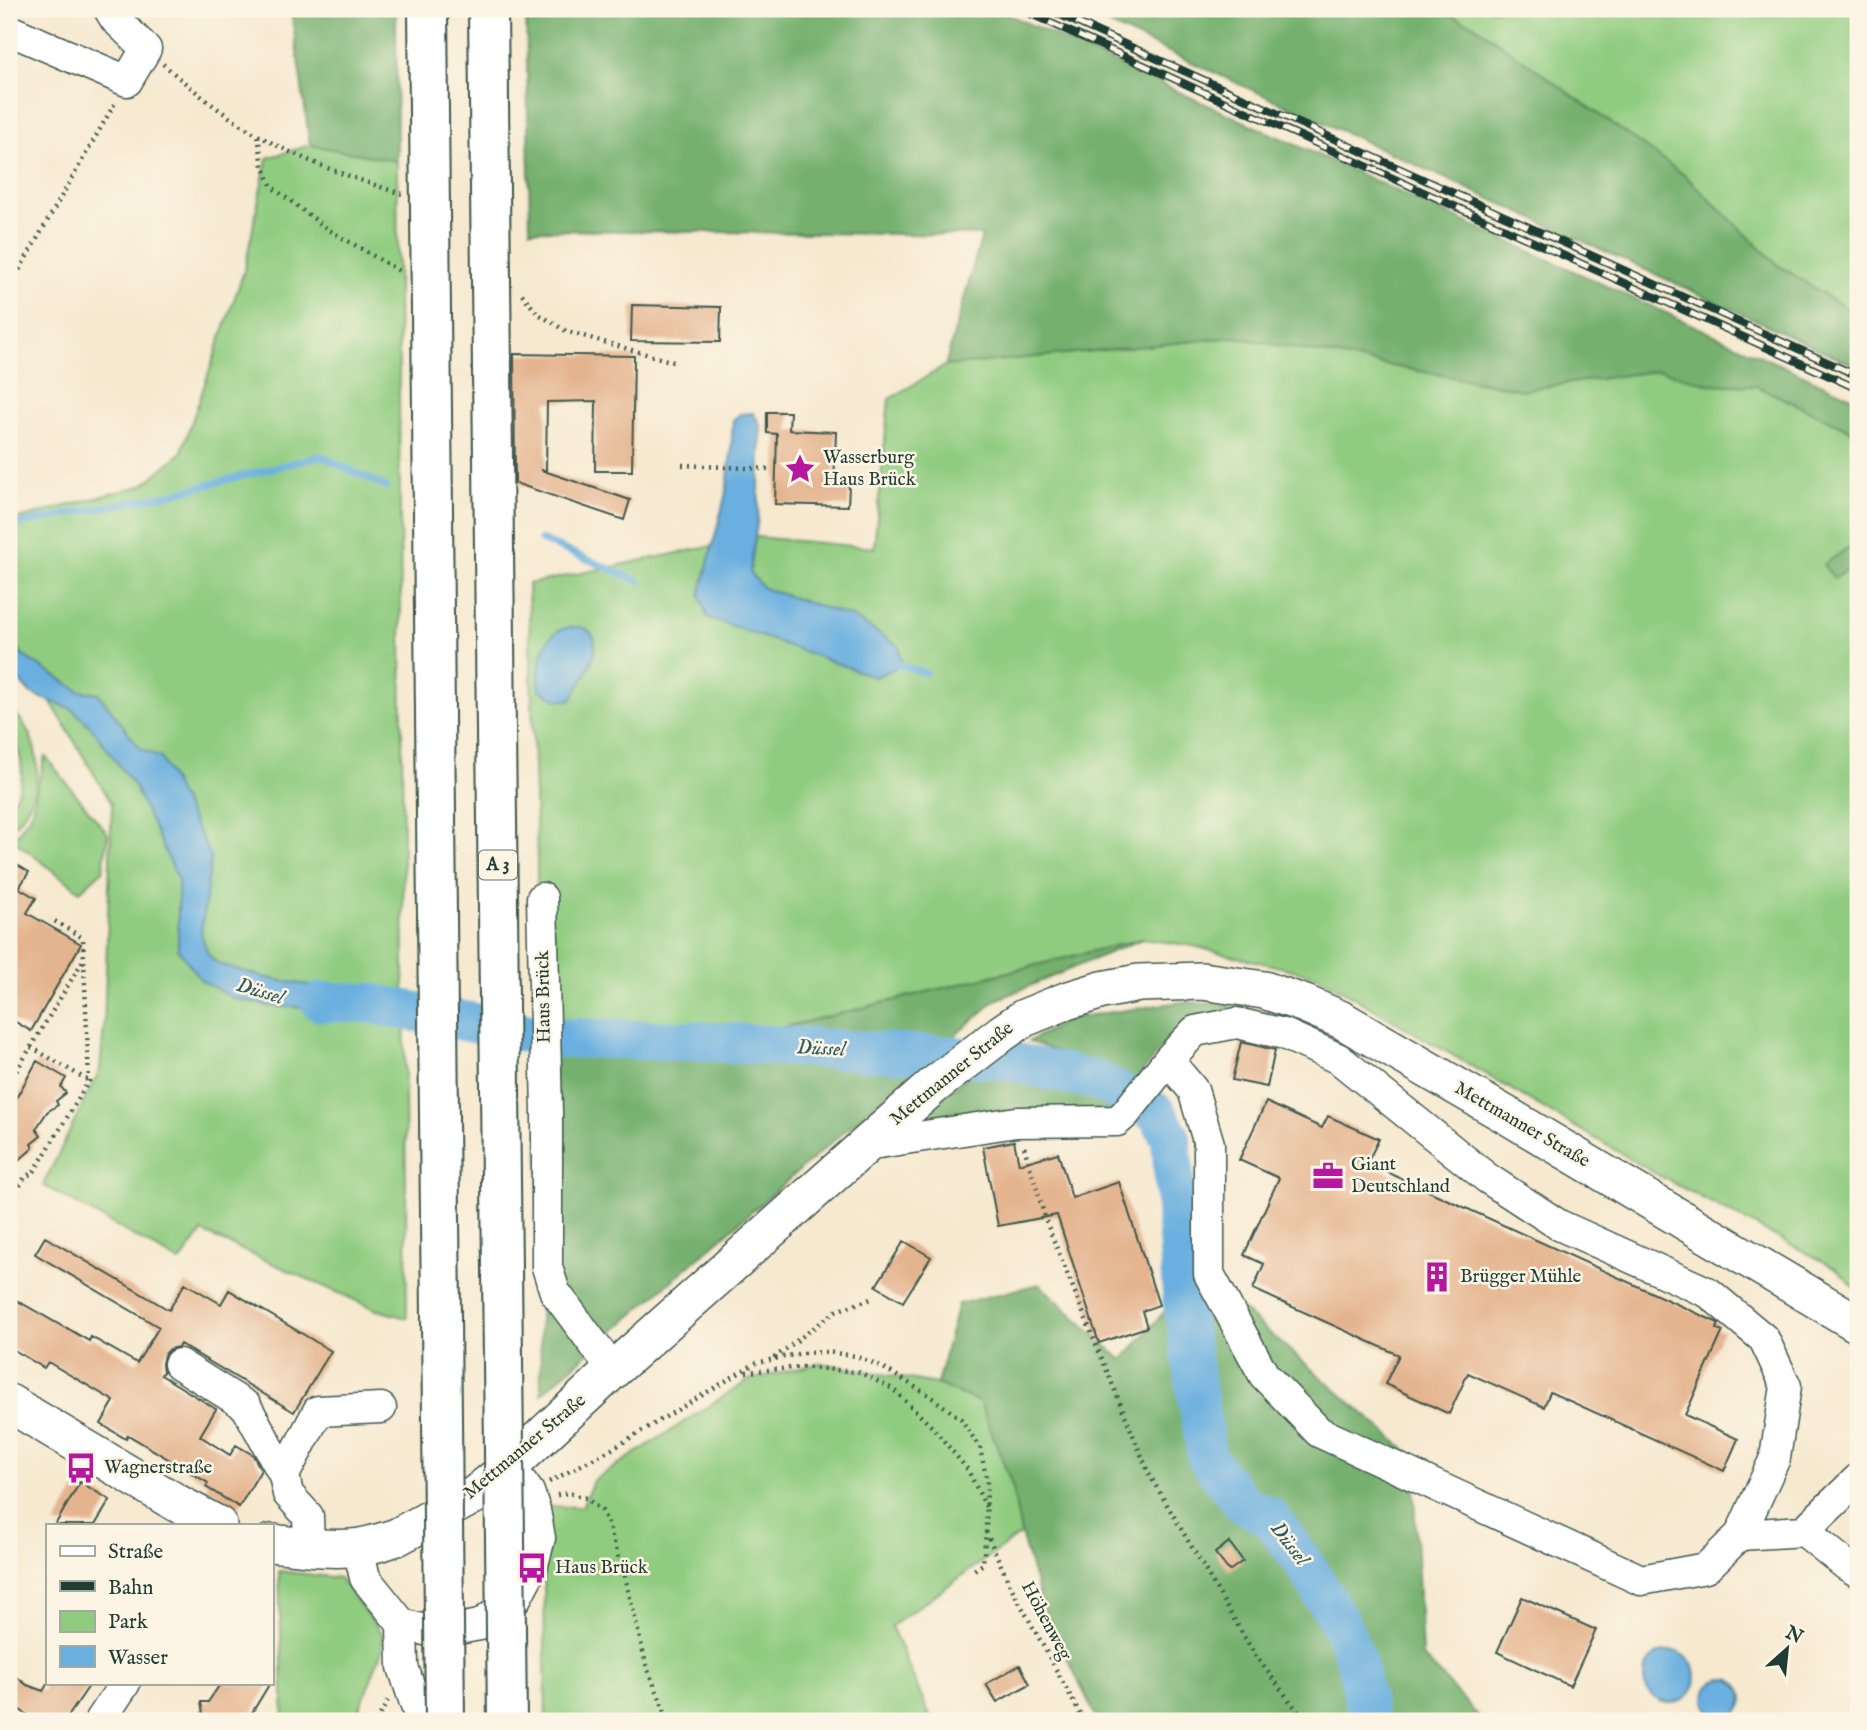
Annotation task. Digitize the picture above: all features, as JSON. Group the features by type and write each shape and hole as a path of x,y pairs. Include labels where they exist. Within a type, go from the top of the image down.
{"highway":[{"path":"428,9 445,1721"},
{"name":"A 3","path":"488,9 507,1721"}],"main road":[{"name":"Mettmanner Straße","path":"273,1543 309,1547 358,1547 397,1537 476,1494 526,1491 613,1370 933,1086 1024,1018 1102,990 1139,983 1202,981 1264,990 1294,1000 1354,1027 1858,1324"},
{"path":"9,1403 216,1524"}],"street":[{"path":"9,30 127,81 146,49 108,9"},
{"name":"Haus Brück","path":"542,898 547,1267 555,1292 613,1370"},
{"path":"866,1145 1016,1122 1117,1121 1168,1060 1195,1031 1237,1023 1284,1034 1339,1059 1487,1178 1538,1212 1559,1225 1709,1293 1765,1339 1786,1386 1775,1458 1740,1535 1706,1568 1641,1580 1319,1432 1264,1375 1209,1274 1209,1144 1193,1090 1168,1060"},
{"path":"179,1364 246,1406 285,1475 288,1494 308,1516 309,1547"},
{"path":"285,1475 318,1411 381,1408"},
{"path":"1740,1535 1804,1531 1858,1479"},
{"path":"358,1547 365,1578 402,1624 436,1633 480,1625 516,1598 533,1568 540,1538 526,1491"},
{"path":"1804,1531 1858,1572"},
{"path":"402,1624 403,1667 419,1715 425,1721"},
{"path":"100,1721 124,1684"}],"path":[{"path":"146,49 190,88 257,135 352,177 403,195"},
{"path":"9,288 127,81"},
{"path":"257,135 272,187 329,230 402,273"},
{"path":"522,293 537,313 566,331 677,362"},
{"path":"682,465 769,469"},
{"path":"9,1204 25,1177 34,1172 89,1081 83,938 51,919"},
{"path":"9,1083 84,958"},
{"path":"31,1047 89,1081"},
{"path":"1016,1122 1047,1224 1149,1474 1255,1655 1305,1721"},
{"path":"771,1360 836,1311 873,1298"},
{"path":"526,1491 612,1449 756,1363 802,1353 827,1352 856,1356 882,1367 927,1394 961,1419 980,1448 987,1481 986,1531 983,1564 974,1570"},
{"path":"742,1372 802,1367 859,1372 893,1390 933,1428 968,1470 987,1507"},
{"path":"526,1491 569,1493 586,1498 602,1511 625,1577 647,1668 669,1721"},
{"name":"Höhenweg","path":"986,1531 1010,1585 1084,1721"}],"green space":[{"path":"291,9 396,9 397,161 310,145"},
{"path":"526,9 996,9 1858,400 1858,434 1757,386 1708,384 1660,370 1522,390 1235,337 945,366 982,235 530,230"},
{"path":"1075,9 1436,9 1474,25 1684,175 1778,265 1858,316 1858,367"},
{"path":"1436,9 1858,9 1858,316 1778,265 1684,175 1474,26"},
{"path":"310,145 397,161 407,1318 377,1310 202,1232 180,1262 43,1185 100,1070 112,804 9,632 9,519 26,517 143,485 181,453 245,268 267,158"},
{"path":"1235,337 1522,390 1660,370 1708,384 1757,386 1858,434 1858,541 1824,565 1834,578 1858,564 1858,1292 1836,1268 1658,1175 1317,976 1189,945 1142,939 777,1029 537,1026 537,857 528,584 756,537 874,548 889,399 945,366"},
{"path":"1858,541 1858,564 1834,578 1823,565"},
{"path":"9,707 30,735 37,769 30,802 9,830 9,806 18,792 22,776 18,749 9,731"},
{"path":"45,756 108,834 103,870 80,891 13,840 31,814"},
{"path":"1142,939 996,1000 541,1394 537,1026 777,1029"},
{"path":"1181,1002 1232,1005 1220,1017 1174,1030 1135,1082 1029,1041 1071,1018"},
{"path":"978,1068 1107,1097 1121,1109 913,1119"},
{"path":"1199,1273 1412,1455 1422,1655 1483,1721 1098,1721 1043,1608 1021,1534 1012,1485 980,1402 937,1384 958,1304 1039,1284 1122,1360"},
{"path":"821,1363 936,1384 980,1402 1012,1485 1021,1534 891,1626 932,1721 546,1721 543,1506 582,1507 593,1481 749,1380"},
{"path":"279,1571 339,1578 383,1635 382,1650 355,1721 284,1721"}],"water":[{"path":"753,413 761,425 758,517 750,572 763,588 852,617 899,646 902,665 875,677 707,617 700,595 726,493 733,420 740,414"},
{"path":"575,627 585,628 593,635 594,653 586,675 571,700 558,700 540,690 541,660 545,646 554,634"},
{"path":"9,635 17,652 80,691 98,693 141,749 161,758 211,857 201,934 208,954 218,964 271,979 321,987 372,984 378,1011 270,1006 233,998 201,980 178,949 178,879 134,786 91,727 72,709 31,694 9,670"},
{"path":"1670,1651 1680,1653 1688,1659 1694,1667 1694,1687 1688,1695 1680,1701 1670,1703 1660,1701 1652,1695 1646,1687 1644,1677 1646,1667 1652,1659 1660,1653"},
{"path":"1724,1679 1737,1685 1743,1698 1737,1711 1724,1717 1711,1711 1705,1698 1711,1685"}],"building":[{"path":"632,305 721,307 720,342 631,341"},
{"path":"514,354 634,356 632,471 595,471 596,401 547,402 546,470 541,470 630,500 624,520 515,483"},
{"path":"767,412 790,412 789,430 836,432 834,485 849,485 848,506 775,504 777,434 767,433"},
{"path":"9,860 29,872 19,888 36,898 27,913 81,944 31,1031 9,1018"},
{"path":"1241,1042 1275,1050 1267,1087 1232,1080"},
{"path":"37,1061 66,1078 61,1087 66,1093 56,1101 58,1105 47,1112 36,1129 41,1136 31,1144 33,1148 9,1169 9,1111"},
{"name":"Brügger Mühle","path":"1266,1102 1322,1128 1328,1116 1379,1139 1367,1163 1719,1324 1717,1329 1723,1331 1685,1415 1738,1439 1724,1471 1550,1392 1544,1407 1468,1373 1449,1414 1385,1384 1399,1355 1253,1289 1264,1264 1244,1255 1279,1178 1239,1160"},
{"path":"1014,1141 1019,1164 1058,1153 1072,1198 1119,1182 1159,1305 1142,1311 1147,1327 1099,1343 1057,1215 998,1226 983,1147"},
{"path":"45,1237 169,1310 185,1283 221,1304 229,1290 331,1351 294,1412 180,1344 164,1355 161,1375 216,1409 200,1436 230,1455 236,1445 253,1455 261,1470 239,1507 206,1487 208,1483 128,1435 126,1439 101,1424 114,1401 48,1362 44,1368 9,1347 9,1296 89,1341 91,1337 137,1363 159,1327 35,1254"},
{"path":"904,1241 931,1257 903,1302 876,1286"},
{"path":"80,1482 110,1500 96,1524 56,1524"},
{"path":"1229,1542 1243,1561 1229,1571 1215,1553"},
{"path":"1522,1597 1596,1630 1570,1686 1497,1652"},
{"path":"1020,1665 1030,1684 997,1702 986,1684"},
{"path":"15,1676 27,1685 43,1691 47,1684 90,1684 65,1721 37,1721 9,1703 9,1686"},
{"path":"220,1684 269,1684 247,1721 204,1721 201,1702 208,1702"}],"waterway":[{"path":"9,526 172,494 321,456 386,487"},
{"path":"541,540 639,581"},
{"path":"893,663 926,673"},
{"name":"Düssel","path":"321,1002 369,1003 554,1038 697,1041 999,1059 1099,1081 1156,1112 1171,1138 1183,1306 1207,1458 1242,1503 1271,1518 1309,1571 1341,1625 1357,1663 1368,1721"}],"railway":[{"path":"1020,9 1858,389"},
{"path":"1047,9 1858,376"}],"place":[{"name":"Wasserburg Haus Brück","path":"800,469"},
{"name":"Giant Deutschland","path":"1328,1176"},
{"name":"Brügger Mühle","path":"1437,1277"},
{"name":"Wagnerstraße","path":"81,1468"},
{"name":"Haus Brück","path":"532,1568"}]}
